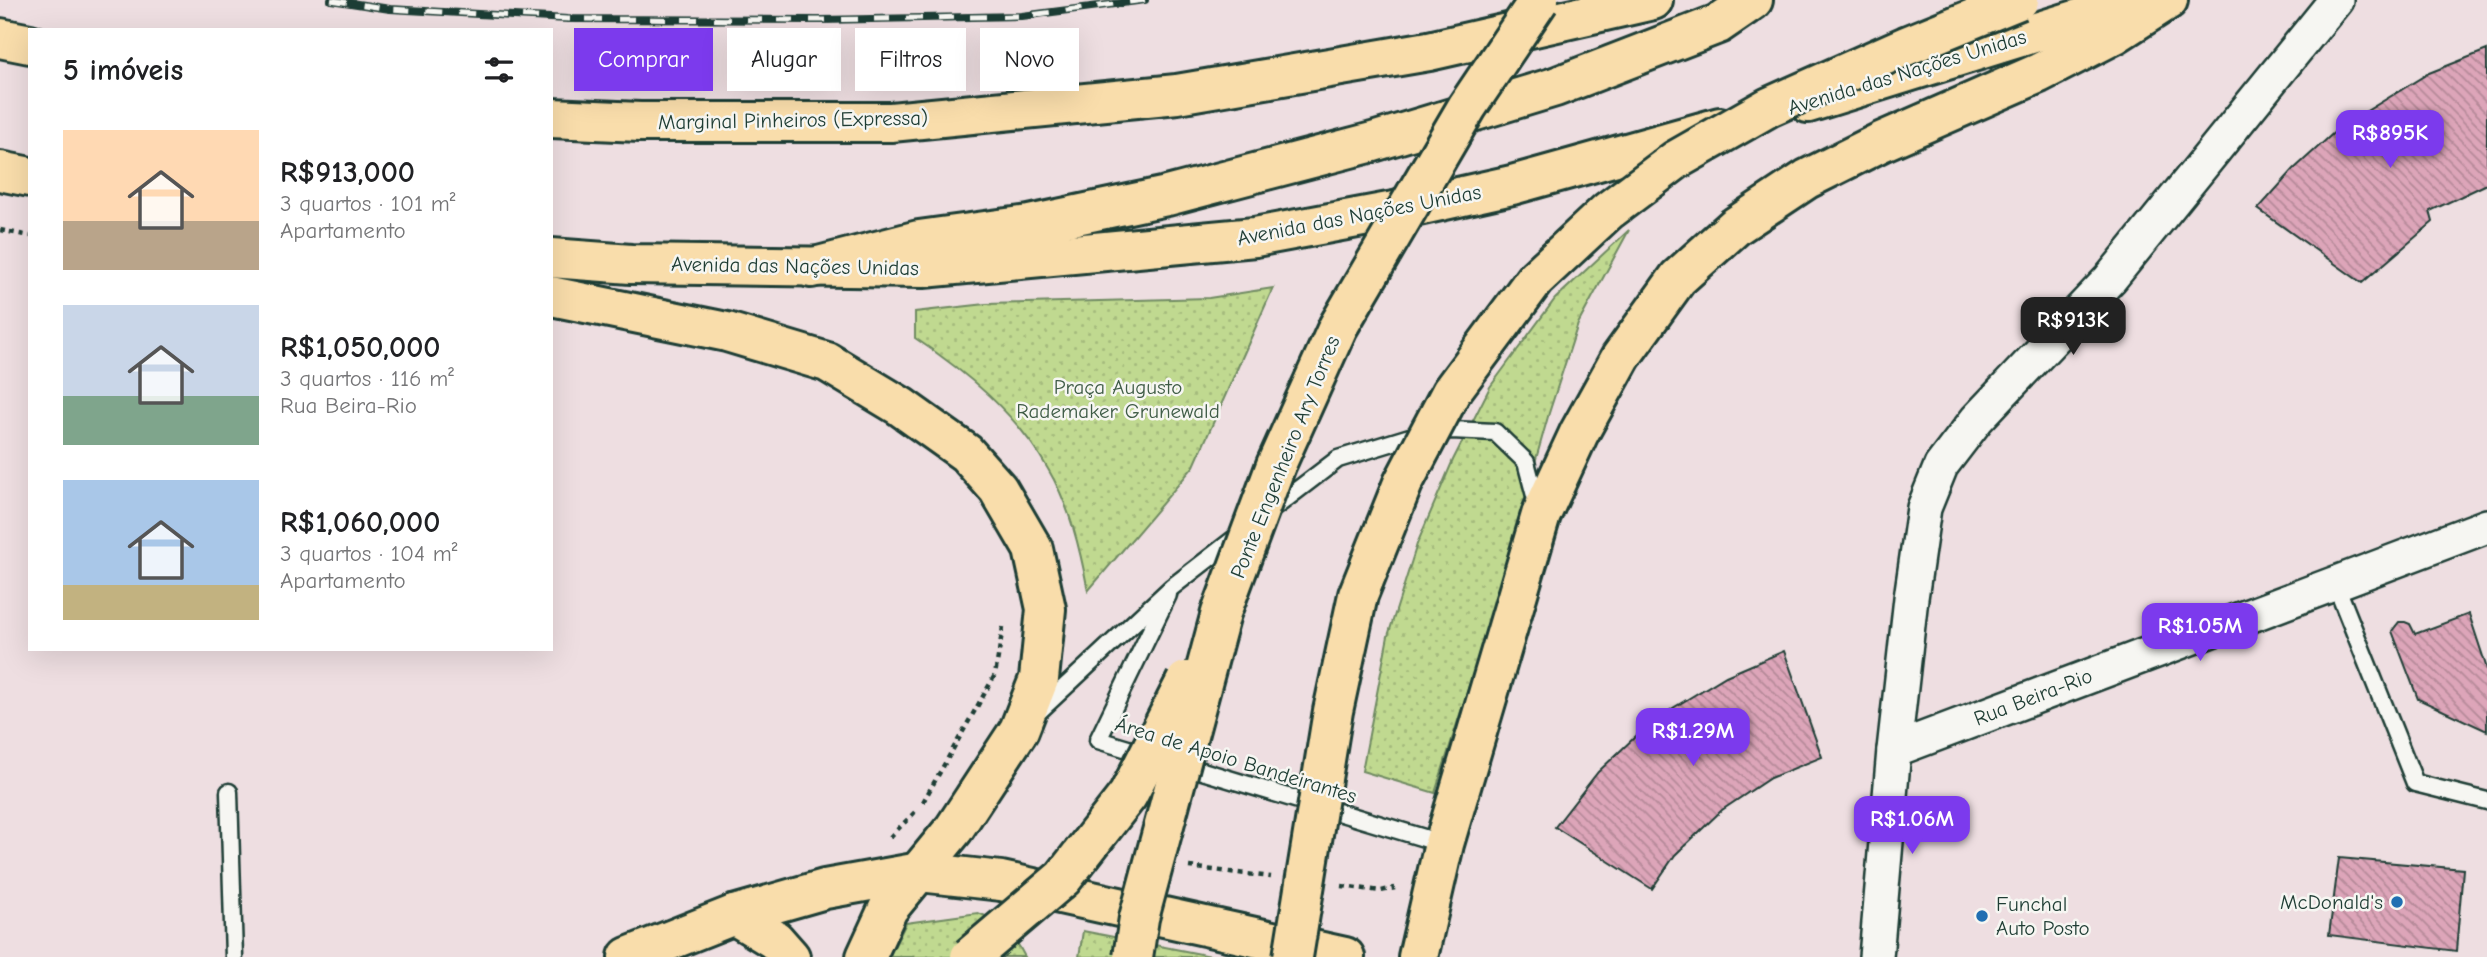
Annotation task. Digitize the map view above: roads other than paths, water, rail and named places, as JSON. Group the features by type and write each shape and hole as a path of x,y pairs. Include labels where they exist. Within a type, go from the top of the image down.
{"main road":[{"name":"Ponte Engenheiro Ary Torres","path":"1133,957 1139,918 1222,613 1276,465 1338,327 1467,107 1539,0"},
{"name":"Marginal Pinheiros (Expressa)","path":"553,118 640,122 891,122 1177,94 1429,51 1653,0"},
{"path":"811,268 919,240 1029,225 1167,196 1373,142 1555,87 1717,24 1753,0"},
{"path":"1293,957 1333,711 1358,595 1403,483 1451,393 1535,279 1608,211 1676,160 1769,107 1906,46 2019,0"},
{"name":"Avenida das Nações Unidas","path":"553,258 631,264 923,268 1255,237 1400,210 1513,185 1843,93 2140,0"},
{"path":"1419,957 1444,845 1541,515 1579,433 1621,357 1678,278 1735,226 1807,179 1881,142 2039,73 2115,34 2168,0"},
{"path":"0,38 28,44"},
{"path":"0,171 28,177"},
{"path":"553,296 727,332 827,362 900,406 966,453 998,489 1033,549 1046,609 1039,679 1019,730 954,829 888,909 866,957"},
{"path":"970,957 1063,878 1128,795 1222,613"},
{"path":"628,957 734,915 825,889 919,872 1001,881 1345,957"},
{"path":"734,915 775,940 790,957"}],"street":[{"path":"1877,957 1894,750 1924,508 1941,466 1976,419 2110,279 2336,0"},
{"name":"Rua Beira-Rio","path":"1894,750 2487,526"}],"lane":[{"name":"Área de Apoio Bandeirantes","path":"1019,730 1172,587 1338,459 1423,433 1451,430 1495,432 1526,462 1541,515"},
{"path":"2335,583 2415,783 2487,801"},
{"name":"Área de Apoio Bandeirantes","path":"1172,587 1098,740 1444,845"},
{"path":"229,792 234,957"}],"railway":[{"path":"331,0 390,9 568,19 821,20 1022,16 1145,0"}],"place":[{"name":"McDonald's","path":"2397,902"},
{"name":"Funchal Auto Posto","path":"1982,916"}],"park label":[{"name":"Praça Augusto Rademaker Grunewald","path":"1118,399"}]}
